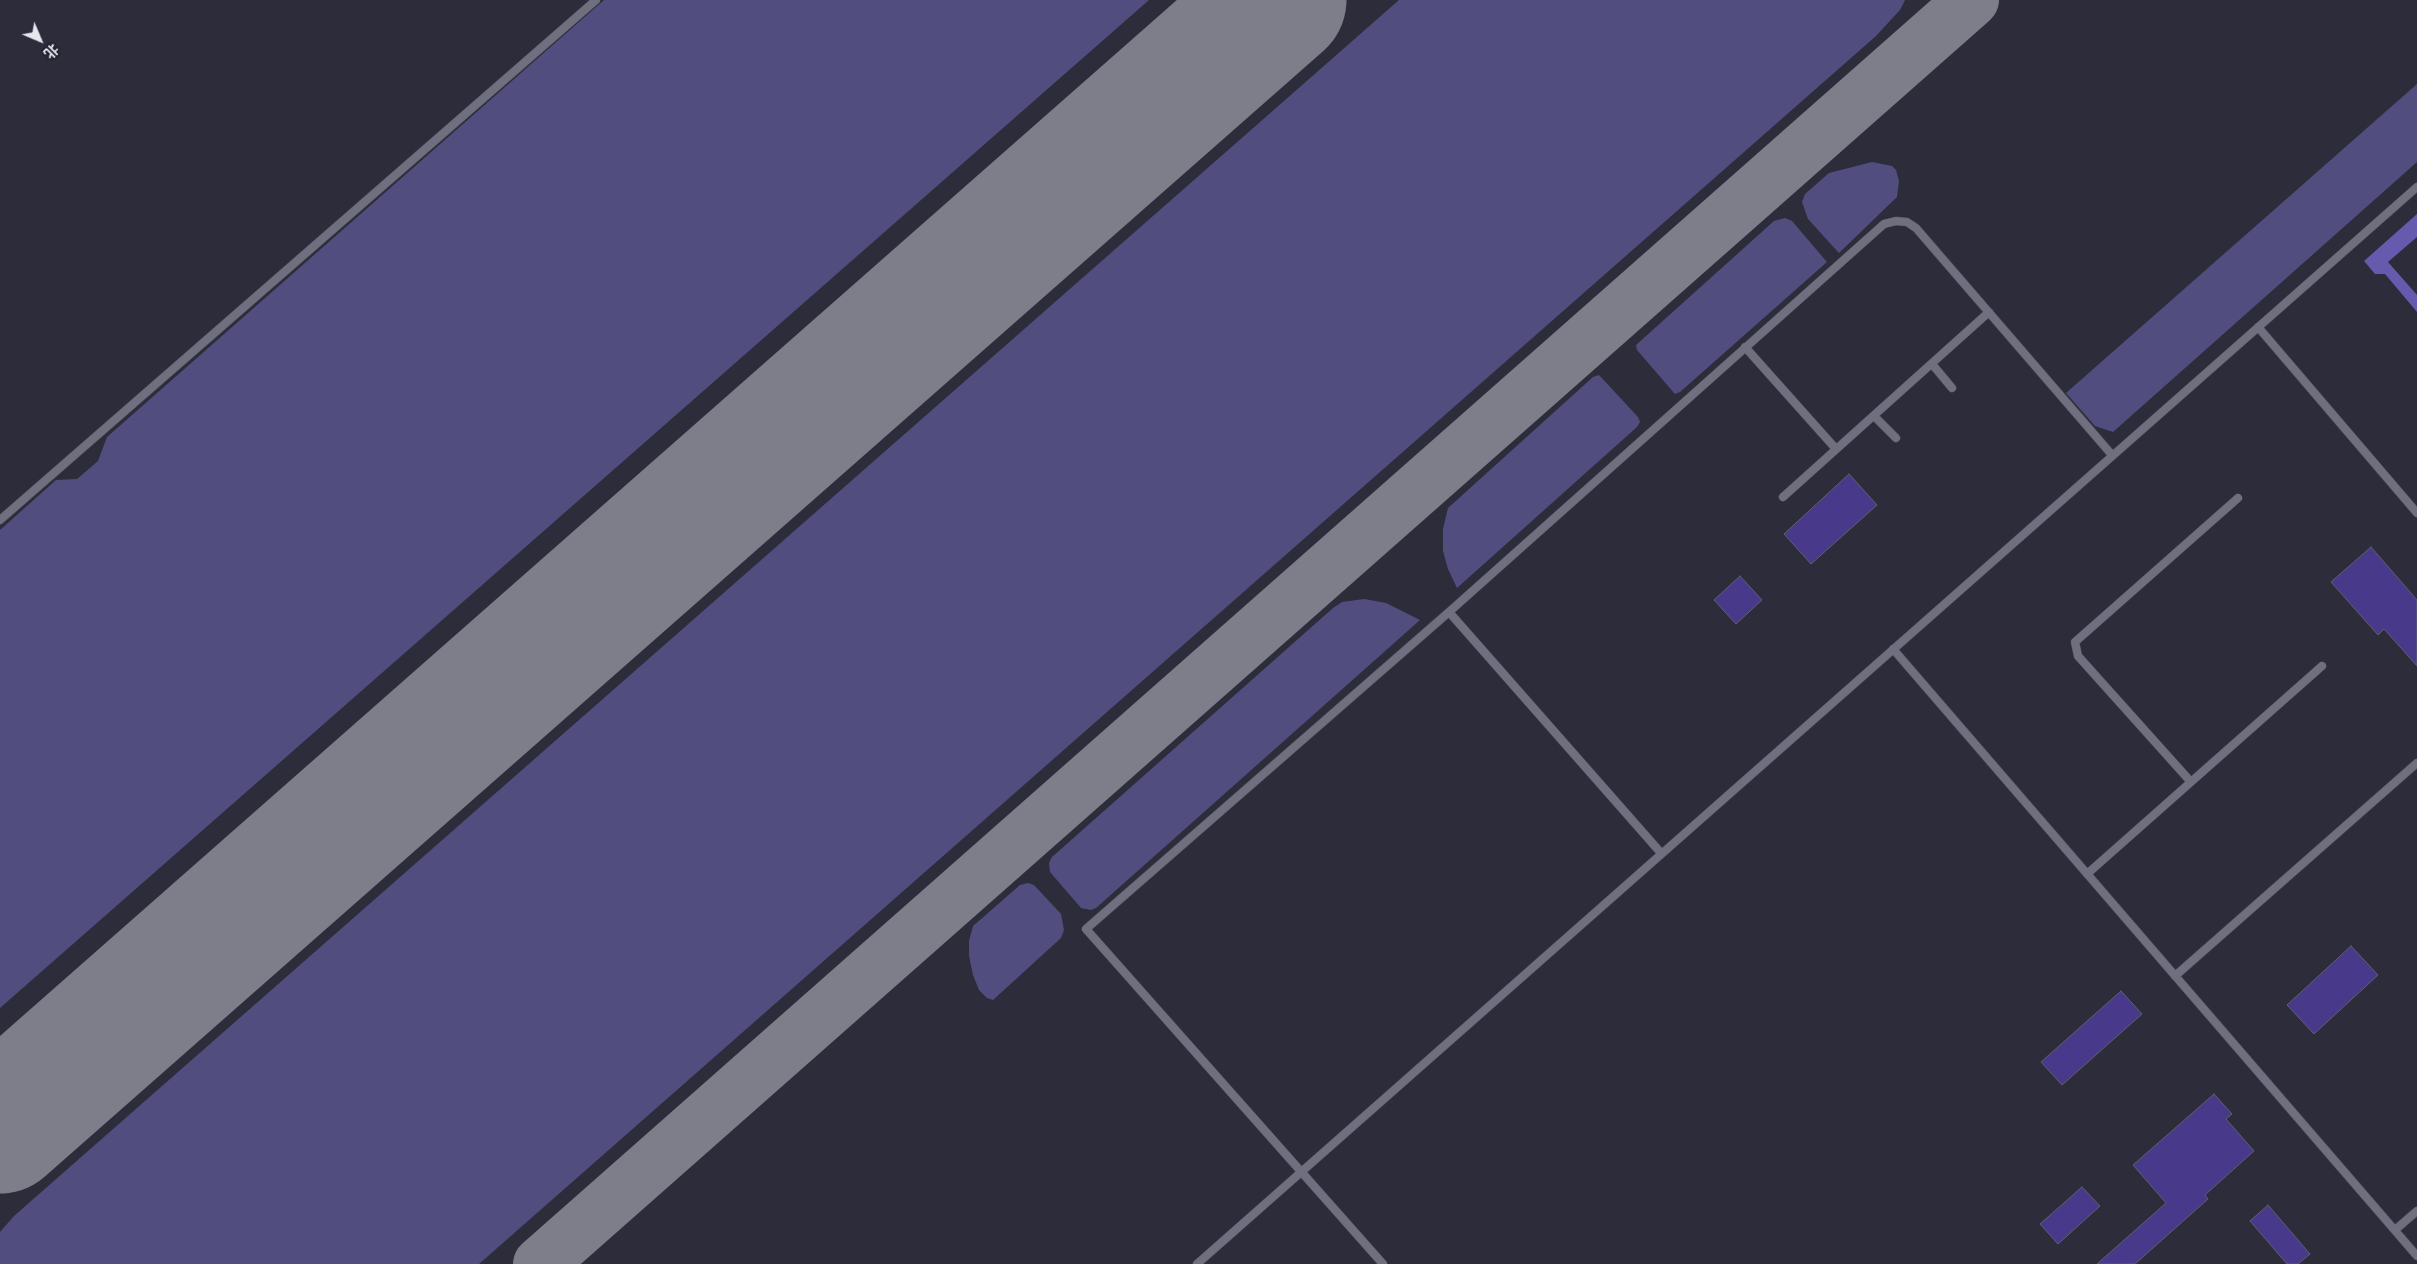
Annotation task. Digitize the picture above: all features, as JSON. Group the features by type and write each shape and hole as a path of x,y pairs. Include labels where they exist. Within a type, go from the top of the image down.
{"lane":[{"path":"0,520 596,0"},
{"path":"1197,1264 2417,187"},
{"path":"1384,1264 1086,929 1449,612 1884,224 1896,221 1907,222 1916,228 2112,455"},
{"path":"1783,497 1989,312"},
{"path":"2258,327 2417,513"},
{"path":"1745,347 1836,449"},
{"path":"1932,364 1952,388"},
{"path":"1874,416 1896,438"},
{"path":"2191,782 2078,656 2075,642 2238,498"},
{"path":"1449,612 1661,853"},
{"path":"1893,649 2417,1256"},
{"path":"2087,874 2322,666"},
{"path":"2175,976 2417,763"},
{"path":"2395,1230 2417,1211"}],"shaded area":[{"path":"604,0 1149,0 0,1008 0,530 56,480 77,479 98,461 107,437"},
{"path":"1399,0 1905,0 1900,10 1876,36 479,1264 0,1264 0,1232 14,1216"},
{"path":"2417,84 2417,162 2113,432 2095,426 2066,393"},
{"path":"1872,162 1892,166 1896,170 1899,181 1897,197 1839,253 1808,219 1802,202 1805,194 1829,173"},
{"path":"2417,214 2417,237 2388,262 2417,295 2417,312 2385,274 2375,274 2364,261"},
{"path":"1785,218 1792,221 1827,262 1680,392 1675,394 1637,350 1636,345 1774,221"},
{"path":"1599,375 1638,417 1640,422 1637,427 1457,588 1448,569 1443,551 1443,529 1448,508 1593,377"},
{"path":"1364,599 1386,603 1420,620 1096,908 1091,910 1081,908 1050,872 1049,863 1052,857 1333,608 1342,602"},
{"path":"1028,883 1034,885 1061,914 1064,930 1061,938 993,1000 987,998 979,990 973,975 969,956 969,941 973,926 1020,885"}],"building":[{"path":"1849,474 1877,505 1811,564 1784,534"},
{"path":"2371,547 2417,600 2417,666 2384,629 2378,635 2331,582"},
{"path":"1740,576 1762,600 1736,624 1714,600"},
{"path":"2351,946 2378,975 2314,1034 2287,1005"},
{"path":"2121,991 2142,1014 2062,1085 2041,1062"},
{"path":"2214,1094 2232,1114 2226,1119 2254,1151 2205,1195 2208,1199 2135,1264 2097,1264 2166,1203 2133,1165"},
{"path":"2082,1187 2100,1206 2058,1244 2040,1224"},
{"path":"2268,1205 2310,1254 2298,1264 2287,1264 2250,1221"}],"taxiway":[{"path":"540,1264 1972,0"}],"runway":[{"path":"0,1126 1279,0"}]}
